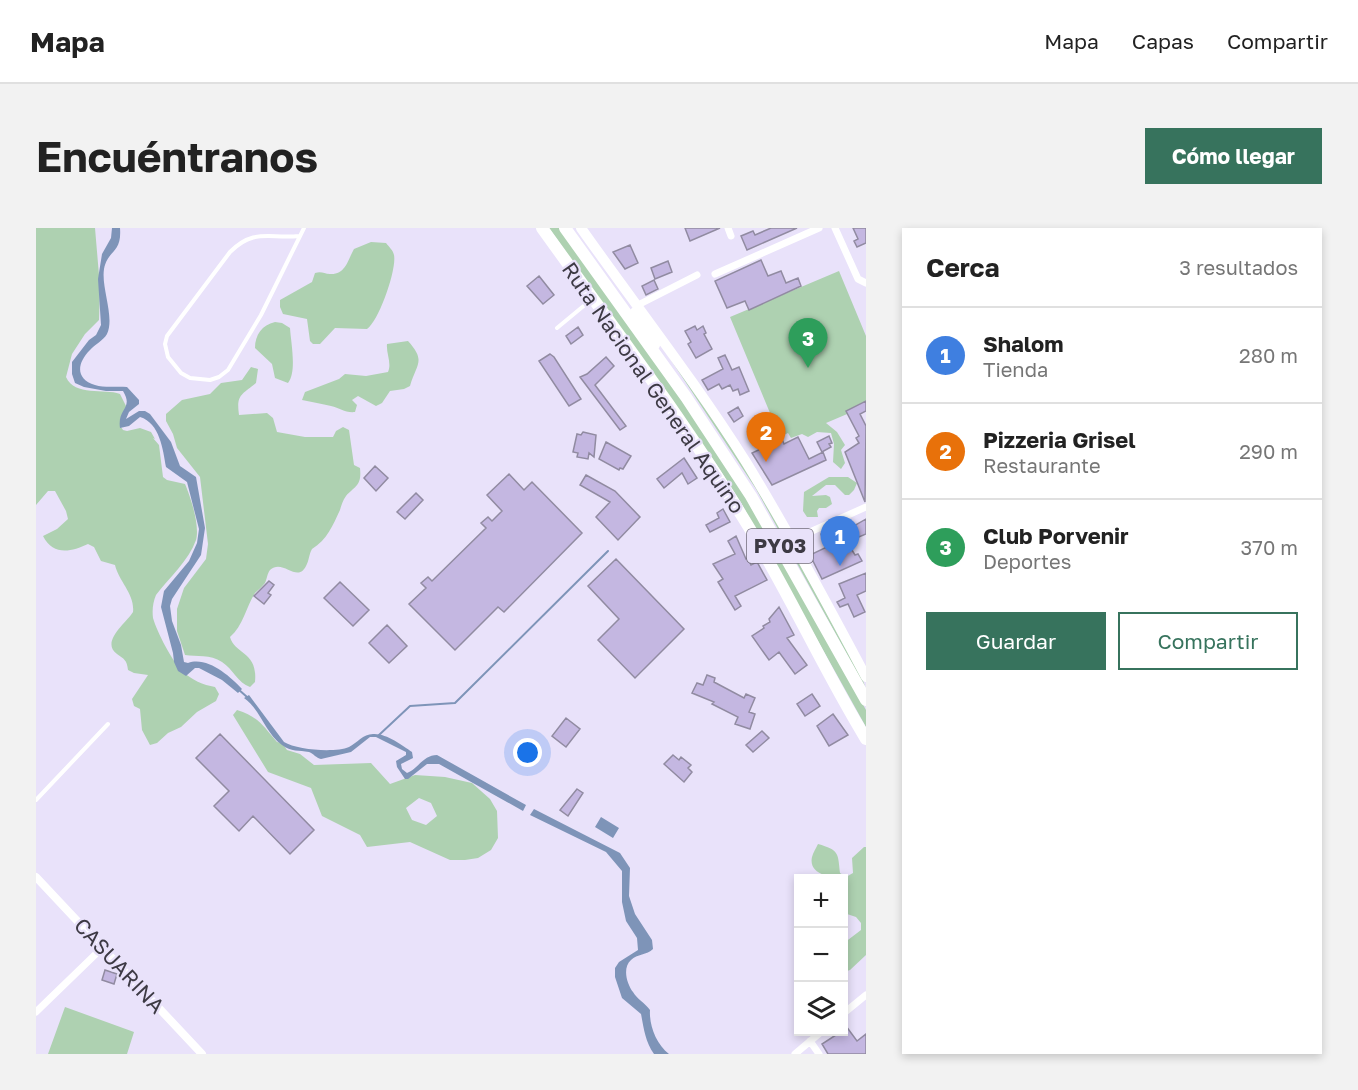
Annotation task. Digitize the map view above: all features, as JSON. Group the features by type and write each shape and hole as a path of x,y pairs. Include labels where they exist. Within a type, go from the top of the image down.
{"highway":[{"name":"Ruta Nacional General Aquino","path":"542,228 684,425 744,518 864,737"},
{"name":"Ruta Nacional General Aquino","path":"565,228 686,396 751,496 866,700"}],"main road":[{"name":"PY03","path":"581,228 638,305 745,461 792,540 865,672"},
{"path":"604,260 686,396"}],"street":[{"path":"728,228 731,236"},
{"path":"715,274 819,228"},
{"path":"835,228 858,279 866,283"},
{"path":"638,305 697,275"},
{"path":"792,540 866,507"},
{"name":"CASUARINA","path":"36,877 202,1054"},
{"path":"36,1012 102,948"},
{"path":"848,1010 866,995"},
{"path":"795,1054 816,1036"},
{"path":"810,1041 819,1054"}],"lane":[{"path":"299,236 259,235 242,241 230,252 168,336 165,344 168,357 180,373 190,378 210,380 228,370 261,315 304,228"},
{"path":"557,328 592,298"},
{"path":"36,800 108,724"}],"green space":[{"path":"36,228 95,228 100,287 99,320 85,334 72,354 66,377 70,383 83,390 120,394 128,410 121,427 127,431 140,428 151,432 159,445 163,477 185,484 194,512 197,527 196,540 184,562 156,595 153,618 165,646 182,671 198,682 215,687 219,694 216,701 197,712 181,727 150,745 142,730 140,709 134,706 132,699 148,675 128,670 126,662 111,644 116,632 133,612 132,599 115,565 101,561 94,547 88,544 75,549 63,550 52,547 47,542 43,536 57,529 68,519 55,491 48,491 36,505"},
{"path":"549,228 559,228 700,426 747,497 866,710 866,727 740,501"},
{"path":"371,242 386,243 394,255 390,282 377,316 367,329 335,328 320,344 313,344 310,341 307,319 283,314 280,300 312,282 315,273 340,272 346,266 354,249"},
{"path":"839,271 866,336 866,406 826,423 837,432 845,445 841,450 845,463 841,469 833,462 834,444 831,433 817,432 808,437 802,434 791,438 788,433 780,437 730,317"},
{"path":"275,322 290,328 293,365 288,383 275,378 272,364 255,348 260,331"},
{"path":"408,341 418,358 410,386 390,391 382,403 376,406 358,396 352,400 357,405 355,412 351,412 302,400 305,392 339,379 345,374 366,376 388,372 387,344"},
{"path":"667,350 758,488 861,675 866,689 756,489 665,351"},
{"path":"251,367 258,369 256,383 239,399 239,415 267,413 273,418 277,432 305,437 333,437 336,431 343,427 349,430 354,465 360,468 360,474 359,482 345,498 329,532 312,549 302,571 298,573 280,567 270,570 265,583 255,593 238,627 230,637 236,647 253,664 255,682 250,687 217,659 185,655 177,631 177,609 184,588 206,559 208,544 200,477 177,448 166,421 166,414 182,400 210,394 221,383 242,380"},
{"path":"829,477 848,477 857,483 849,495 845,495 835,485 826,485 812,496 826,495 830,497 832,504 826,508 819,508 818,517 807,517 803,511 804,492"},
{"path":"237,710 251,716 287,750 300,754 314,765 371,763 390,784 415,775 445,777 472,783 490,799 497,811 498,838 491,850 478,858 465,860 450,860 410,842 367,847 360,835 322,816 311,788 268,772 233,715","holes":["419,798 431,803 437,816 426,825 412,820 406,808"]},
{"path":"818,844 830,848 836,853 842,874 817,872 812,863 812,857"},
{"path":"866,847 866,955 848,971 848,940 861,930 861,923 856,917 848,914 848,876 853,873 852,858"},
{"path":"65,1007 134,1032 127,1054 48,1054"}],"water":[{"path":"112,228 120,228 120,236 119,243 108,258 104,269 109,327 107,334 82,360 81,375 95,385 127,387 139,400 139,404 129,412 126,419 139,411 150,414 171,442 180,466 196,477 205,528 201,555 172,599 170,606 172,621 181,645 184,662 203,662 218,668 242,689 238,693 222,680 199,668 195,668 186,676 178,671 174,662 161,607 164,591 189,561 197,543 199,529 187,482 166,467 159,438 147,420 140,417 129,426 120,428 121,416 127,402 123,391 84,387 75,383 72,374 72,362 89,340 96,335 101,325 98,279 102,254 111,238"},
{"path":"249,695 284,742 290,745 307,749 335,750 349,747 369,734 383,735 412,752 413,758 401,764 402,769 407,773 428,757 437,755 526,805 523,811 439,764 427,764 405,779 396,761 406,755 406,752 376,737 370,737 351,752 321,759 309,752 289,749 276,740 255,709 244,698"},
{"path":"534,809 620,853 630,868 629,896 635,914 652,940 653,949 628,963 626,976 635,994 650,1010 654,1034 669,1054 654,1054 647,1040 641,1014 622,998 615,977 615,968 619,962 638,950 637,938 626,921 622,902 622,871 606,852 530,815"},
{"path":"601,817 619,828 613,838 595,827"}],"building":[{"path":"685,228 720,228 690,241"},
{"path":"771,228 797,228 747,250 741,236 753,231 755,235"},
{"path":"853,228 866,228 866,243 857,247 854,241 858,239"},
{"path":"630,245 638,263 625,269 613,252"},
{"path":"761,260 768,276 781,271 786,283 798,278 801,286 749,310 745,301 727,308 715,281"},
{"path":"668,261 672,272 655,279 651,268"},
{"path":"539,276 554,295 543,304 527,286"},
{"path":"654,280 658,289 646,295 642,286"},
{"path":"695,326 697,330 703,326 706,333 704,334 712,349 696,358 688,344 691,342 685,331"},
{"path":"578,327 583,335 571,344 566,336"},
{"path":"550,354 581,399 569,406 539,361"},
{"path":"725,355 732,370 739,367 749,391 740,395 738,389 733,391 730,385 722,389 719,384 708,390 702,380 723,369 718,358"},
{"path":"606,357 614,366 595,385 626,426 620,430 580,377 587,374"},
{"path":"866,401 866,411 860,414 866,426 865,502 845,452 859,443 856,438 859,436 846,411"},
{"path":"738,407 743,416 734,422 728,413"},
{"path":"583,432 596,435 594,457 589,453 588,459 577,457 578,453 573,452 577,434 581,435"},
{"path":"829,436 831,447 822,452 817,442"},
{"path":"798,437 809,459 823,452 826,460 772,485 752,453 782,439 784,444"},
{"path":"606,442 631,456 623,469 619,470 599,459"},
{"path":"684,458 697,478 688,484 682,473 664,488 657,479"},
{"path":"375,466 388,478 376,491 364,478"},
{"path":"509,474 524,490 532,482 582,533 504,612 498,607 455,650 409,604 426,588 421,583 428,577 432,581 486,528 481,523 488,517 492,521 502,511 487,495"},
{"path":"586,475 615,491 640,517 618,540 596,517 610,502 580,485"},
{"path":"416,493 423,500 405,519 397,512"},
{"path":"723,509 730,522 710,532 706,525 719,518 717,513"},
{"path":"866,519 866,534 847,542 862,561 822,579 810,555 827,547 821,534 837,526 839,529 853,523 854,526"},
{"path":"736,536 746,559 748,558 751,565 757,562 767,580 735,596 741,606 735,610 718,582 723,579 713,564 735,554 728,541"},
{"path":"616,559 684,629 635,678 598,640 619,619 588,586"},
{"path":"866,573 866,591 857,595 865,612 854,617 848,604 840,607 837,602 845,598 839,584"},
{"path":"269,581 274,585 268,593 271,595 264,604 254,596"},
{"path":"340,582 369,610 353,626 324,598"},
{"path":"779,607 794,635 787,638 807,665 795,674 779,652 769,660 752,636 770,622 769,619"},
{"path":"387,625 407,646 389,663 369,643"},
{"path":"707,675 715,678 714,682 744,698 746,694 755,698 749,712 755,714 750,729 735,724 738,717 712,704 714,702 692,693 697,683 703,685"},
{"path":"812,694 820,706 805,716 797,704"},
{"path":"833,714 848,735 829,746 817,726"},
{"path":"566,718 580,729 566,747 552,736"},
{"path":"762,731 769,738 753,752 746,745"},
{"path":"220,734 314,830 290,854 253,816 239,831 214,806 229,791 196,758"},
{"path":"673,755 679,760 681,757 691,765 688,768 692,772 684,782 664,764"},
{"path":"577,789 583,793 568,816 560,810"},
{"path":"105,970 117,974 114,984 102,980"},
{"path":"848,1029 857,1041 866,1034 866,1054 828,1054 822,1044 834,1036 848,1036"}],"waterway":[{"path":"379,735 410,706 455,703 608,551"},
{"path":"238,689 247,697"}],"place":[{"name":"Club Porvenir","path":"808,368"},
{"name":"Pizzeria Grisel","path":"766,462"},
{"name":"Shalom","path":"840,566"}]}
